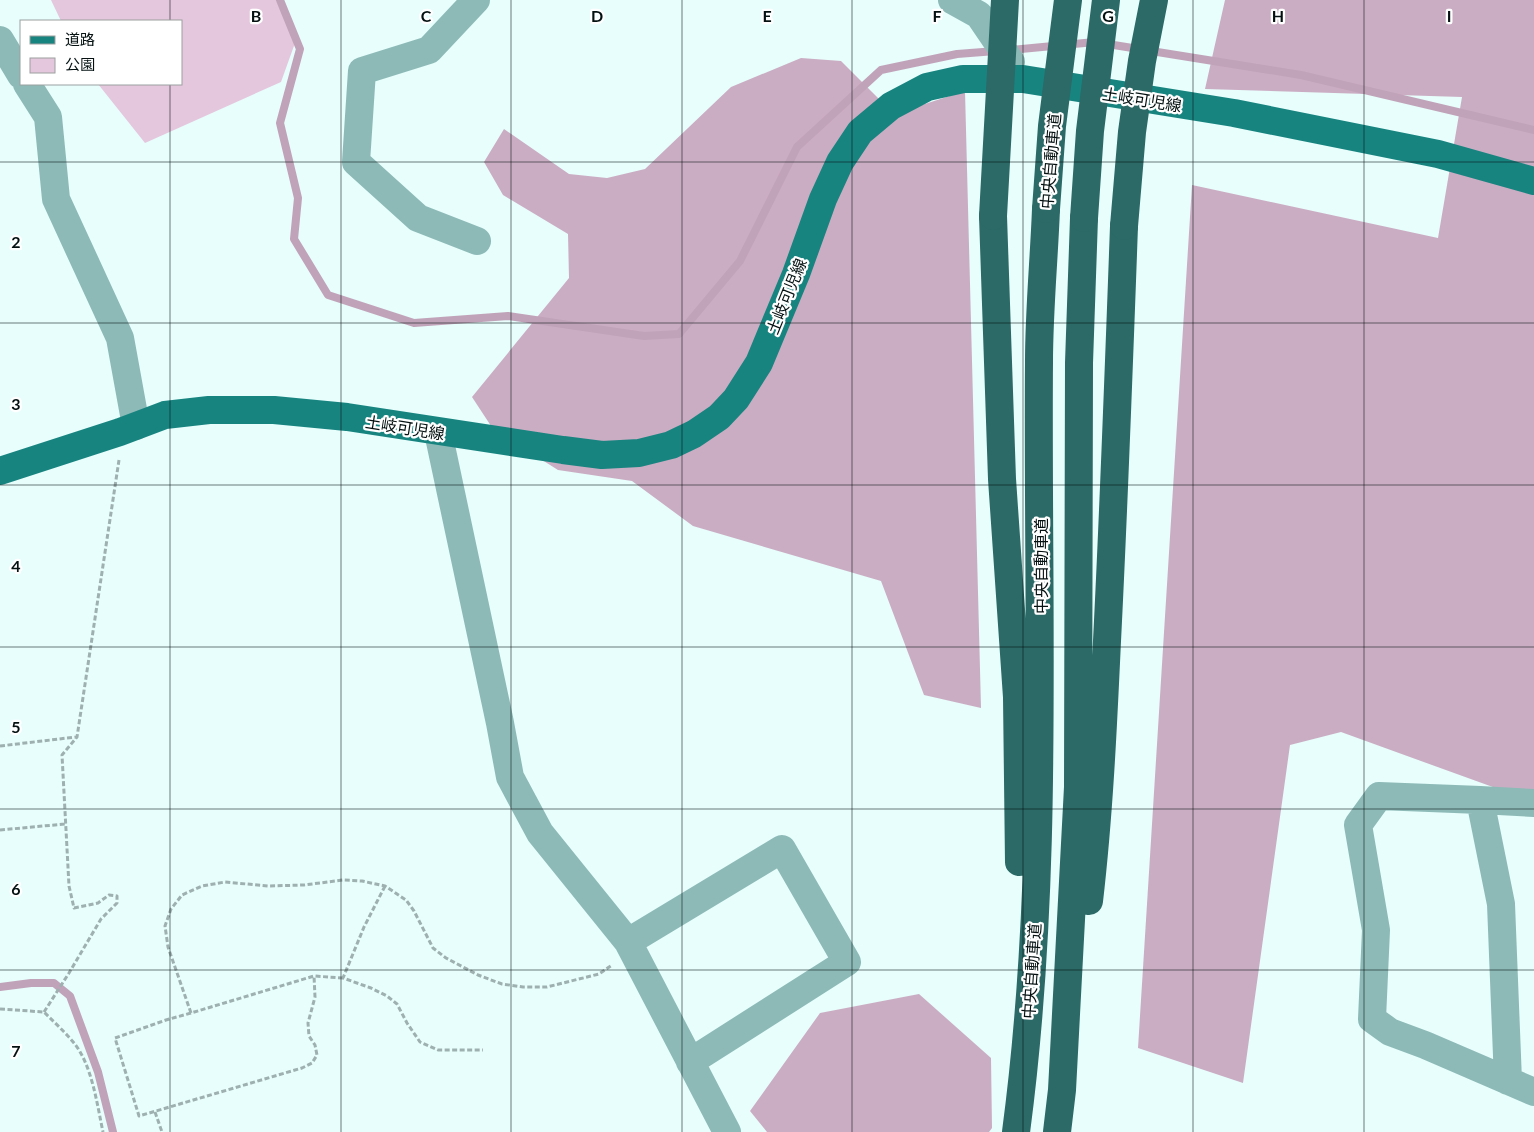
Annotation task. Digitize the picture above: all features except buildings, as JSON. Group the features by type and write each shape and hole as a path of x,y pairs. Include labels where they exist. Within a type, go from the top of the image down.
{"highway":[{"path":"1005,0 993,216 1002,479 1017,697 1022,1088"},
{"name":"中央自動車道","path":"1016,1132 1031,986 1039,782 1039,359 1052,126 1068,0"},
{"path":"1062,1090 1078,787 1079,363 1084,218 1090,131 1106,0"},
{"path":"1057,1132 1094,860 1101,772 1115,486 1124,226 1132,132 1142,61 1154,0"}],"main road":[{"name":"土岐可児線","path":"0,472 165,415 209,410 274,410 347,417 602,455 639,453 671,445 694,434 719,417 736,399 759,363 796,274 823,199 840,162 860,132 890,106 927,87 963,79 1023,79 1234,113 1438,154 1534,181"}],"street":[{"path":"476,0 429,50 362,71 356,162 418,218 477,241"},
{"path":"952,0 979,15 1023,79"},
{"path":"0,40 20,72"},
{"path":"28,85 48,117 56,199 120,338 128,429"},
{"path":"438,432 510,777 540,833 630,947 727,1132"},
{"path":"1534,803 1379,796 1358,826 1376,930 1372,1019 1390,1032 1534,1092"},
{"path":"1480,800 1501,904 1508,1081"},
{"path":"630,947 782,849 846,962 690,1062"}],"path":[{"path":"44,1012 70,973 101,918 117,903 117,896 108,895 98,903 74,908 69,886 62,755 77,738 122,446 128,429"},
{"path":"0,746 77,738"},
{"path":"0,830 65,824"},
{"path":"191,1014 168,947 165,926 171,909 182,895 202,886 225,882 277,886 343,880 362,881 385,886 406,900 414,911 433,948 446,958 478,975 502,984 523,987 547,987 599,974 630,947"},
{"path":"343,978 364,928 385,886"},
{"path":"314,976 315,997 308,1023 317,1056 312,1063 302,1068 139,1116 115,1038 166,1020 314,976 343,978 387,996 397,1004 420,1042 438,1050 482,1050"},
{"path":"0,1009 44,1012 75,1044 85,1062 94,1090 103,1132"},
{"path":"155,1112 162,1132"}],"green space":[{"path":"51,0 276,0 295,43 281,82 145,143 99,85 182,85 182,20 61,20"}],"shaded area":[{"path":"1225,0 1534,0 1534,802 1341,732 1290,745 1243,1083 1138,1048 1192,185 1438,238 1462,97 1205,89"},
{"path":"801,58 841,61 894,114 965,91 981,708 924,695 881,581 693,526 632,481 558,470 493,429 472,397 569,278 568,234 503,195 484,162 504,129 569,174 607,178 645,169 731,87"},
{"path":"919,994 991,1058 992,1128 989,1132 767,1132 750,1111 820,1013"}],"waterway":[{"path":"280,0 300,49 280,123 298,198 294,239 328,295 414,323 508,316 644,336 679,334 740,261 797,147 881,70 957,54 996,51"},
{"path":"1010,50 1095,42 1301,75 1534,130"},
{"path":"0,987 31,983 54,983 70,996 98,1072 113,1132"}]}
